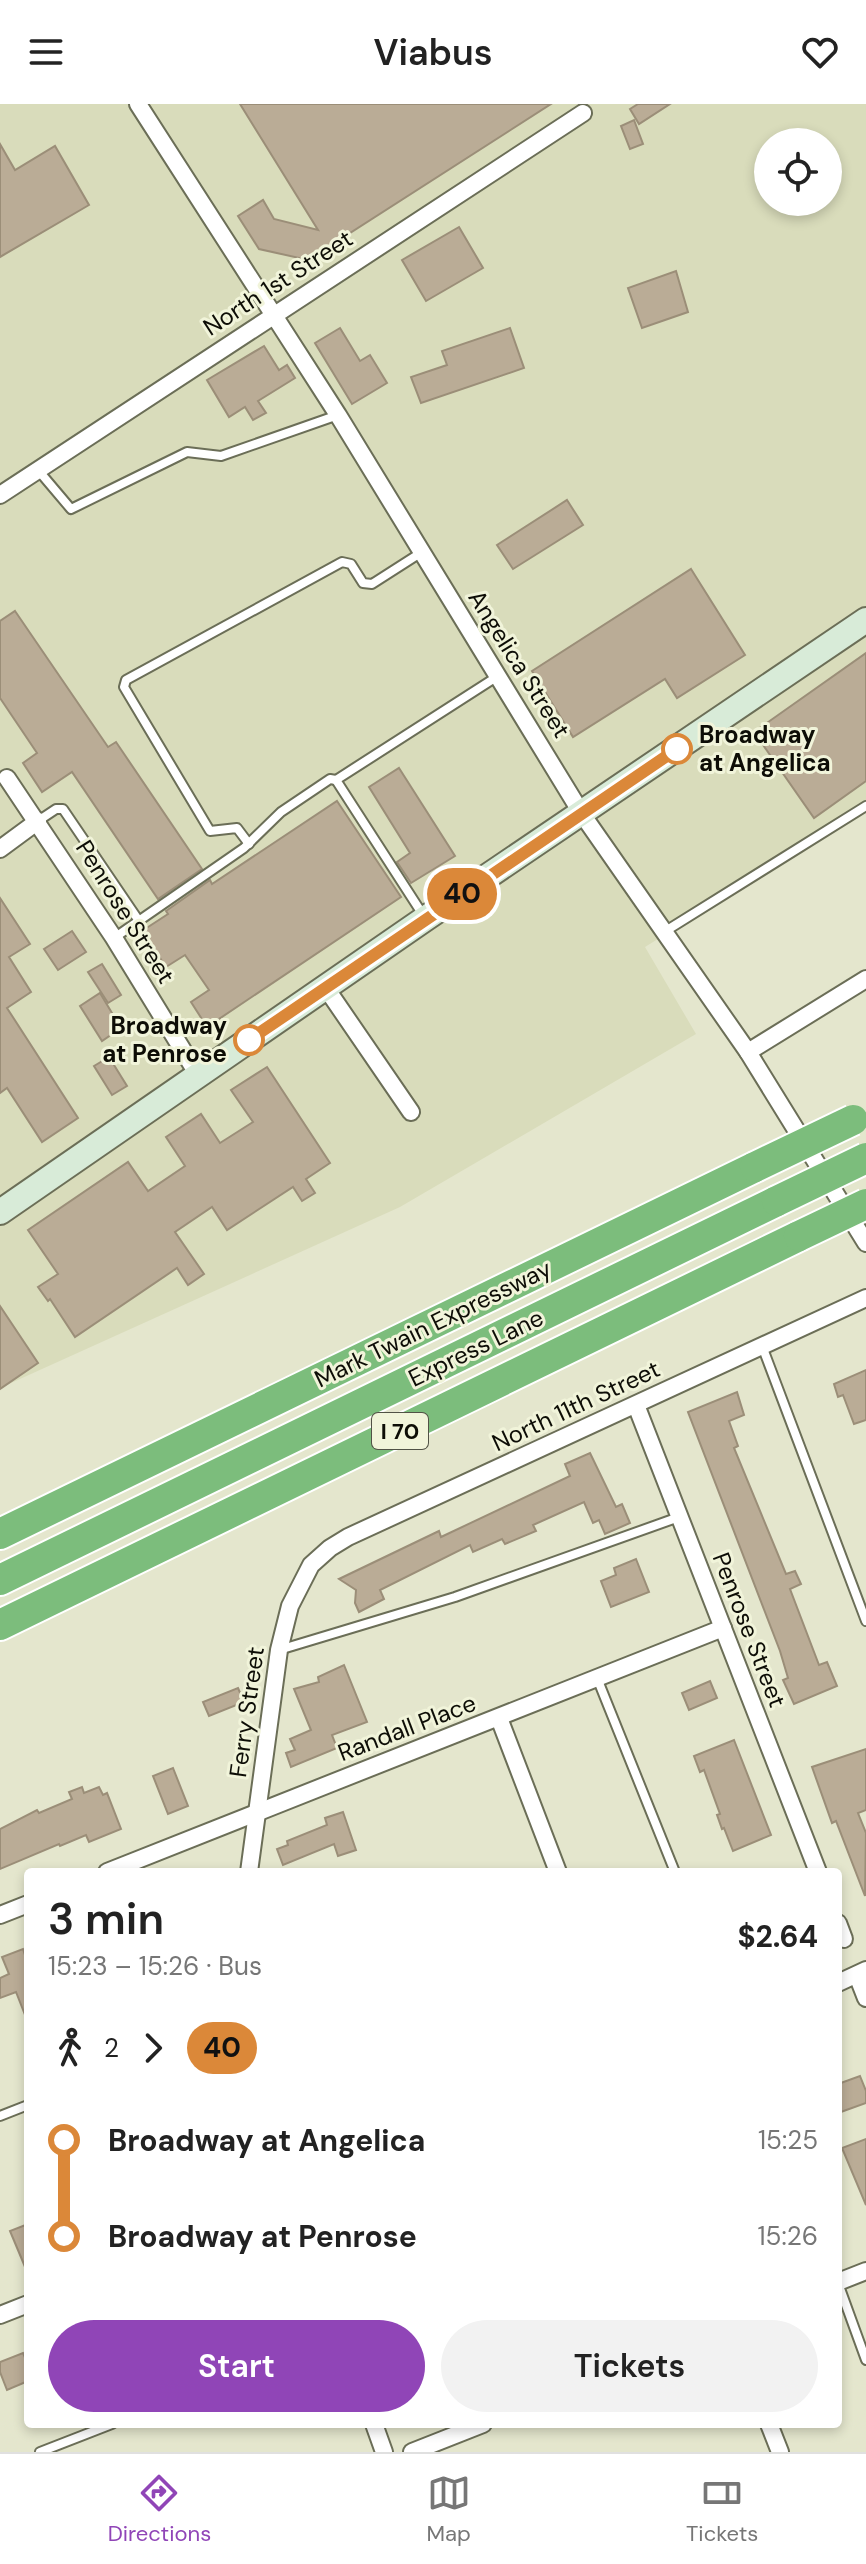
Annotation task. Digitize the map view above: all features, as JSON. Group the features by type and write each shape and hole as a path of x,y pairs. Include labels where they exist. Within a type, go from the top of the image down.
{"highway":[{"name":"Mark Twain Expressway","path":"0,1534 859,1116"},
{"name":"Express Lane","path":"0,1580 866,1158"},
{"name":"I 70","path":"0,1625 866,1204"}],"main road":[{"path":"0,1212 866,620"}],"street":[{"name":"Angelica Street","path":"138,104 338,415 582,814 748,1052 866,1243"},
{"name":"North 1st Street","path":"0,495 583,113"},
{"name":"Penrose Street","path":"7,778 114,938 198,1075"},
{"path":"0,849 38,821"},
{"path":"748,1052 866,979"},
{"path":"326,988 411,1112"},
{"name":"North 11th Street","path":"311,1565 348,1537 866,1298"},
{"name":"Penrose Street","path":"636,1405 816,1868"},
{"name":"Ferry Street","path":"250,1868 279,1650 290,1606 311,1565"},
{"name":"Randall Place","path":"117,1868 723,1628"},
{"path":"499,1718 556,1868"},
{"path":"0,1915 24,1906"},
{"path":"842,1981 862,1972 866,1998"},
{"path":"842,2281 866,2271"},
{"path":"0,2315 24,2306"},
{"path":"375,2428 384,2452"},
{"path":"412,2452 473,2428"},
{"path":"771,2428 780,2452"}],"lane":[{"path":"38,470 71,509 187,452 221,456 338,415"},
{"path":"249,844 237,828 210,831 124,687 126,680 342,562 351,564 363,583 372,584 422,552"},
{"path":"114,938 249,844 281,812 498,676"},
{"path":"336,780 426,918"},
{"path":"664,932 866,806"},
{"path":"38,821 56,809 63,809 139,921"},
{"path":"762,1346 866,1621"},
{"path":"279,1650 521,1575 679,1517"},
{"path":"597,1678 673,1868"},
{"path":"0,2116 24,2107"},
{"path":"842,2294 866,2360"},
{"path":"40,2452 102,2428"}],"shaded area":[{"path":"0,104 866,104 866,809 645,947 696,1034 400,1207 0,1388"}],"building":[{"path":"240,104 551,104 308,260 259,249 238,216 263,200 274,219 318,230"},
{"path":"638,104 670,104 639,124 630,109"},
{"path":"634,120 643,144 630,149 621,126"},
{"path":"0,144 15,170 55,146 89,205 0,257"},
{"path":"459,227 483,268 426,301 402,260"},
{"path":"676,271 688,312 642,328 628,288"},
{"path":"340,328 360,361 370,355 387,383 352,404 315,343"},
{"path":"510,328 524,368 421,403 411,377 447,365 442,351"},
{"path":"264,346 279,370 287,365 295,378 258,401 266,413 253,420 245,407 229,417 207,380"},
{"path":"567,500 583,525 513,569 497,545"},
{"path":"691,569 745,655 677,698 665,679 573,737 532,671"},
{"path":"15,611 108,747 116,742 202,869 158,899 72,772 42,792 23,763 37,753 0,698 0,621"},
{"path":"866,653 866,781 814,818 754,732"},
{"path":"399,768 455,856 411,883 397,862 410,853 369,787"},
{"path":"337,801 401,897 207,1027 191,1002 209,990 185,955 166,967 142,931 210,880 212,884"},
{"path":"0,898 30,944 9,957 31,992 7,1008 78,1118 42,1142 7,1088 0,1093"},
{"path":"72,931 86,952 58,970 44,949"},
{"path":"102,964 121,995 108,1003 88,972"},
{"path":"100,993 121,1028 102,1041 80,1006"},
{"path":"109,1057 127,1086 112,1095 94,1066"},
{"path":"267,1067 330,1163 306,1179 315,1193 302,1201 293,1187 227,1230 212,1207 175,1232 204,1274 188,1285 177,1268 75,1337 50,1299 48,1301 38,1287 58,1274 28,1230 128,1162 148,1191 185,1166 166,1137 201,1114 220,1143 253,1122 231,1090"},
{"path":"0,1306 38,1363 0,1389"},
{"path":"866,1370 866,1420 854,1424 843,1395 838,1397 834,1384"},
{"path":"737,1392 744,1415 729,1421 738,1446 734,1448 786,1574 795,1571 801,1584 790,1589 819,1665 827,1662 837,1686 794,1704 783,1680 788,1678 780,1651 688,1412"},
{"path":"590,1453 616,1507 622,1504 630,1523 605,1534 599,1520 593,1523 584,1502 533,1525 536,1531 505,1544 502,1539 473,1552 470,1545 380,1590 384,1599 359,1612 355,1603 356,1590 339,1579 439,1531 441,1537 570,1476 565,1464"},
{"path":"636,1559 649,1592 611,1607 601,1581 616,1575 614,1568"},
{"path":"344,1665 367,1722 332,1735 337,1748 291,1767 286,1753 295,1750 290,1739 311,1730 294,1689 319,1682 318,1677"},
{"path":"710,1681 717,1698 689,1710 682,1693"},
{"path":"238,1688 244,1702 209,1716 203,1702"},
{"path":"734,1740 771,1835 733,1851 722,1829 717,1815 720,1814 704,1770 700,1772 694,1756"},
{"path":"866,1749 866,1810 858,1813 866,1833 865,1896 836,1821 832,1823 812,1767"},
{"path":"173,1768 188,1806 168,1814 153,1776"},
{"path":"82,1787 84,1793 99,1787 103,1795 107,1793 121,1829 89,1842 86,1835 0,1869 0,1829 37,1810 39,1813 72,1799 69,1792"},
{"path":"343,1812 356,1850 338,1856 334,1844 283,1865 277,1849 288,1845 287,1841 327,1825 325,1818"},
{"path":"23,1949 24,2012 16,1992 0,1998 0,1978 9,1974 2,1957"},
{"path":"860,2076 866,2091 866,2103 842,2112 842,2083"},
{"path":"866,2139 866,2205 842,2148"},
{"path":"24,2226 24,2264 10,2231"},
{"path":"23,2353 24,2383 7,2390 0,2372 0,2362"}],"bus line":[{"name":"40","path":"249,1040 677,749"}],"place":[{"name":"Broadway at Angelica","path":"677,749"},
{"name":"Broadway at Penrose","path":"249,1040"}]}
